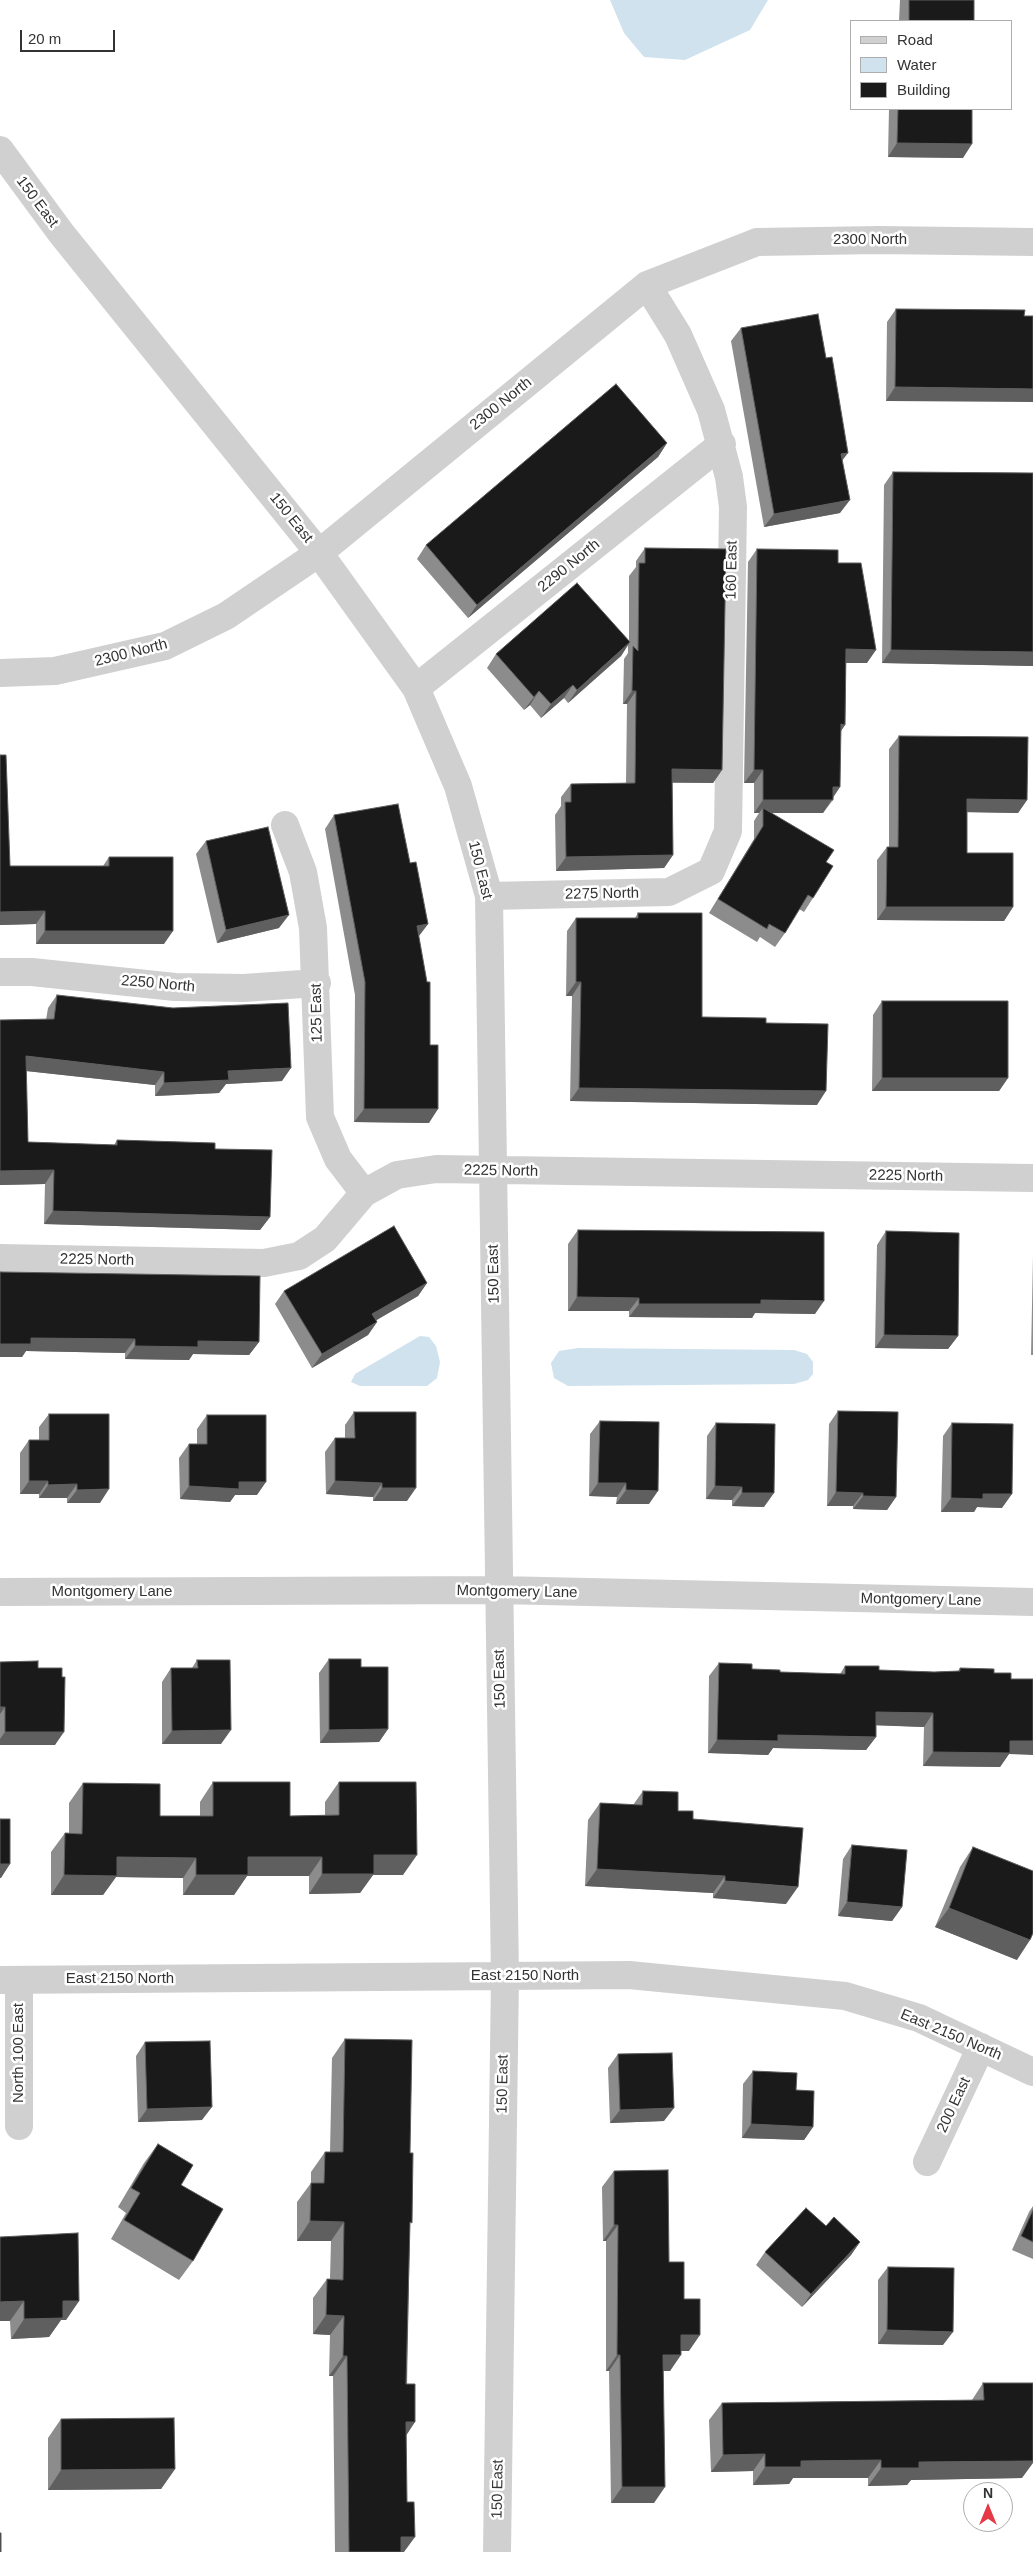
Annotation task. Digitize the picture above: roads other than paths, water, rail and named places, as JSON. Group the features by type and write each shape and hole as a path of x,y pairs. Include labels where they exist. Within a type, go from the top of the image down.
{"street":[{"name":"150 East","path":"0,150 61,233 319,553 416,688 458,786 489,896 505,1976 497,2552"},
{"name":"2300 North","path":"0,673 55,671 165,646 226,616 319,553 647,285 757,242 879,240 1033,242"},
{"name":"160 East","path":"647,285 678,335 711,410 722,444 733,507 728,831 711,870"},
{"name":"2290 North","path":"416,688 722,444"},
{"name":"125 East","path":"285,824 303,872 313,928 317,983 320,1117 338,1159 364,1193"},
{"name":"2275 North","path":"489,896 669,892 711,870"},
{"name":"2250 North","path":"0,972 32,972 176,987 244,988 317,983"},
{"name":"2225 North","path":"0,1258 264,1263 299,1256 325,1239 364,1193 398,1175 436,1169 1033,1178"},
{"name":"Montgomery Lane","path":"0,1592 499,1590 1033,1602"},
{"name":"East 2150 North","path":"9,1980 629,1976 845,1996 919,2018 1033,2072"},
{"name":"North 100 East","path":"9,1980 19,2126"},
{"name":"200 East","path":"927,2162 981,2047"}],"water":[{"path":"610,0 768,0 750,30 685,60 644,57 624,33"},
{"path":"420,1336 429,1337 436,1346 440,1362 437,1378 427,1386 360,1386 351,1382 355,1374"},
{"path":"578,1348 794,1350 807,1354 813,1362 813,1374 808,1380 794,1384 568,1386 554,1378 551,1363 559,1351"}]}
